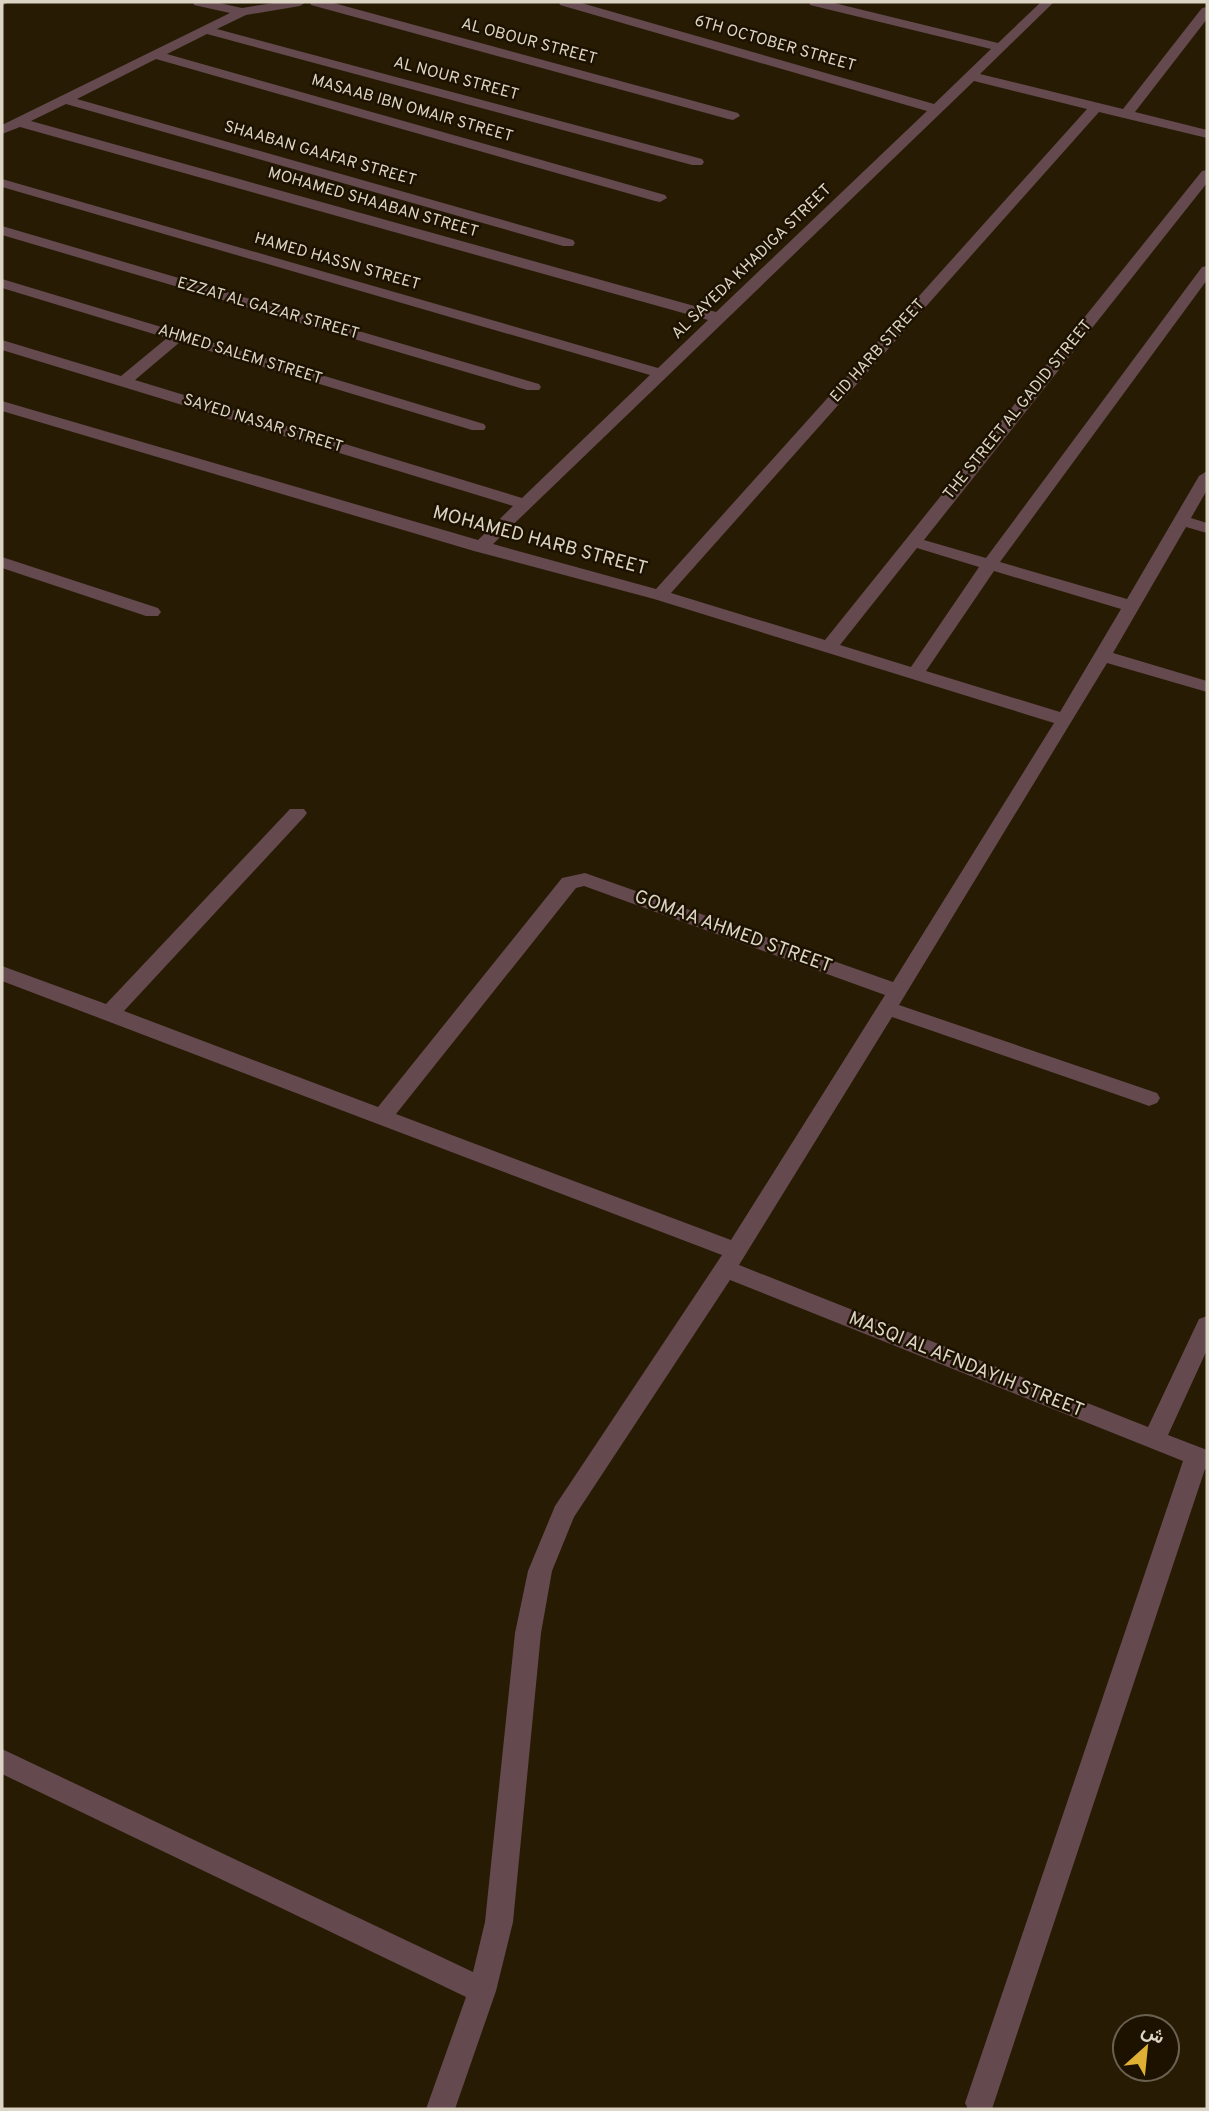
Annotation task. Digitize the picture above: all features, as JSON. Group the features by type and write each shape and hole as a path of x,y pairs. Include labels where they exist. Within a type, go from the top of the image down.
{"street":[{"path":"199,2 242,12"},
{"path":"2,130 242,12 300,2"},
{"name":"AL OBOUR STREET","path":"316,2 733,116"},
{"name":"6TH OCTOBER STREET","path":"565,2 935,109"},
{"path":"815,2 1000,47"},
{"name":"AL SAYEDA KHADIGA STREET","path":"480,547 1048,2"},
{"path":"1127,114 1207,11"},
{"name":"AL NOUR STREET","path":"205,30 697,162"},
{"name":"MASAAB IBN OMAIR STREET","path":"155,55 660,198"},
{"path":"970,76 1207,134"},
{"name":"SHAABAN GAAFAR STREET","path":"63,99 568,243"},
{"name":"EID HARB STREET","path":"660,595 1096,107"},
{"name":"MOHAMED SHAABAN STREET","path":"18,122 719,318"},
{"name":"THE STREET AL GADID STREET","path":"829,647 1207,174"},
{"name":"HAMED HASSN STREET","path":"2,183 662,374"},
{"name":"EZZAT AL GAZAR STREET","path":"2,230 533,387"},
{"path":"915,674 990,564 1207,270"},
{"name":"AHMED SALEM STREET","path":"2,283 478,427"},
{"path":"123,382 178,336"},
{"name":"SAYED NASAR STREET","path":"2,345 525,504"},
{"name":"MOHAMED HARB STREET","path":"2,406 480,547 660,595 1065,720"},
{"path":"441,2109 482,1991 499,1922 528,1633 540,1571 564,1513 730,1260 1065,720 1207,476"},
{"path":"1182,521 1207,528"},
{"path":"913,541 1131,606"},
{"path":"2,562 152,612"},
{"path":"1102,656 1207,687"},
{"path":"109,1014 297,813"},
{"name":"GOMAA AHMED STREET","path":"382,1117 569,883 585,879 1149,1098"},
{"name":"MASQI AL AFNDAYIH STREET","path":"2,973 382,1117 1202,1458"},
{"path":"1154,1440 1207,1325"},
{"path":"980,2103 1202,1458"},
{"path":"2,1761 482,1991"}]}
